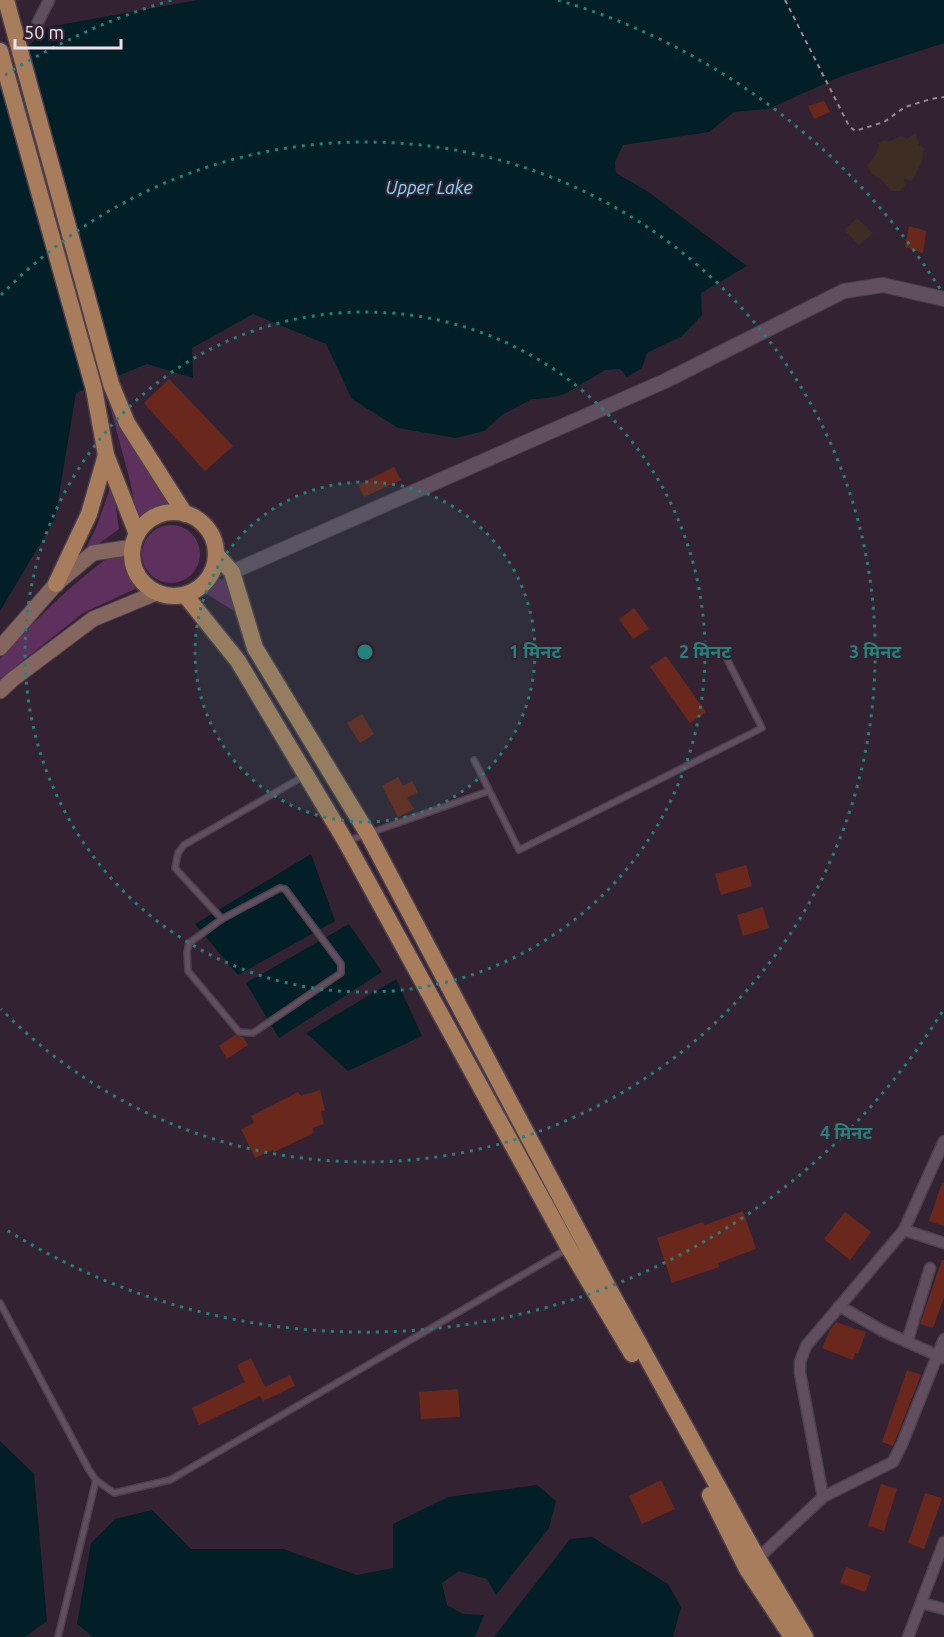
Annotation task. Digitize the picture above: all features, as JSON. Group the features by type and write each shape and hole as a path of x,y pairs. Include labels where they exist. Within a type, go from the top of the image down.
{"main road":[{"path":"8,8 111,384 127,423 185,514"},
{"path":"0,51 94,389 106,455 135,540"},
{"path":"56,584 89,514 106,455"},
{"path":"172,512 185,514 198,519 208,529 214,541 216,554 214,568 207,580 197,589 185,595 170,596 156,593 145,585 137,574 132,561 135,540 146,523 158,515 172,512"},
{"path":"0,648 56,584 93,553 135,540"},
{"path":"216,554 232,572 255,648 368,834 792,1637"},
{"path":"0,691 93,619 156,593"},
{"path":"185,595 238,661 346,842 568,1248 676,1427 753,1564 805,1637"}],"street":[{"path":"38,22 49,0"},
{"path":"232,572 665,381 844,291 883,285 944,299"},
{"path":"823,1497 800,1373 800,1362 806,1346 904,1230 944,1141"},
{"path":"904,1230 944,1243"},
{"path":"907,1342 930,1268"},
{"path":"839,1306 883,1332 941,1357"},
{"path":"753,1564 823,1497 893,1462 941,1357 944,1339"},
{"path":"908,1637 944,1542"},
{"path":"921,1603 944,1609"}],"lane":[{"path":"474,760 519,850 762,728 726,657"},
{"path":"222,919 175,868 178,853 184,845 306,776"},
{"path":"346,842 489,791"},
{"path":"275,889 285,889 341,964 341,974 253,1033 239,1032 188,971 189,943 222,919 275,889"},
{"path":"0,1303 89,1470 96,1480 114,1493 170,1480 568,1248"},
{"path":"58,1637 96,1480"}],"path":[{"path":"785,0 849,126 855,131 884,122 904,107 931,99 944,98"}],"shaded area":[{"path":"916,133 919,145 925,149 922,162 912,181 904,178 905,186 899,191 891,191 882,180 872,174 867,166 876,154 879,143 885,140 889,142 901,136 906,139"},
{"path":"857,218 873,233 859,245 844,230"},
{"path":"108,399 135,450 170,503 159,505 137,517 130,481"},
{"path":"111,486 119,529 82,556 96,528"},
{"path":"165,525 177,525 192,533 200,548 200,560 192,575 177,583 165,583 150,575 142,560 142,548 150,533"},
{"path":"122,548 135,589 83,613 0,679 0,659 13,644 73,586"},
{"path":"226,577 237,613 205,593 213,582"}],"water":[{"name":"Upper Lake","path":"198,0 944,0 944,43 842,76 768,109 734,112 709,132 623,145 615,162 616,173 650,193 747,266 701,293 702,315 682,336 647,353 642,368 627,377 620,369 605,370 565,394 532,399 502,415 484,431 456,438 398,428 352,399 326,344 253,314 192,348 193,378 147,364 76,393 55,519 0,611 0,74 48,27"},
{"path":"311,854 335,921 238,975 195,924"},
{"path":"349,924 382,972 279,1038 246,983"},
{"path":"396,979 422,1036 348,1071 306,1033"},
{"path":"0,1441 34,1474 47,1621 25,1637 0,1637"},
{"path":"537,1485 556,1501 549,1528 496,1595 487,1579 459,1571 442,1583 447,1605 463,1614 484,1615 475,1637 93,1637 77,1624 91,1543 115,1519 152,1510 191,1549 283,1549 357,1575 393,1568 393,1524 448,1497"},
{"path":"592,1537 668,1584 681,1607 673,1637 494,1637 570,1539"}],"building":[{"path":"824,101 830,112 814,119 808,106"},
{"path":"909,226 926,231 923,253 905,247"},
{"path":"169,379 233,446 205,471 144,403"},
{"path":"394,467 401,480 364,497 358,485"},
{"path":"634,608 649,629 633,639 619,619"},
{"path":"666,656 706,712 690,723 650,667"},
{"path":"362,714 374,734 360,743 347,723"},
{"path":"398,777 403,786 412,781 418,792 407,798 414,809 398,817 382,786"},
{"path":"746,865 752,886 721,895 715,874"},
{"path":"763,907 769,928 743,936 737,915"},
{"path":"235,1035 243,1037 248,1045 227,1059 219,1046"},
{"path":"320,1090 325,1110 321,1112 324,1124 312,1128 314,1133 274,1152 273,1150 255,1158 241,1129 254,1123 251,1116 298,1092 301,1096"},
{"path":"942,1183 944,1184 944,1226 929,1221"},
{"path":"743,1211 756,1249 718,1263 719,1267 672,1283 657,1238 703,1222 705,1225"},
{"path":"845,1212 871,1232 850,1260 824,1239"},
{"path":"942,1260 944,1260 944,1297 933,1328 920,1324"},
{"path":"836,1322 866,1332 858,1354 855,1353 853,1360 822,1348"},
{"path":"251,1358 265,1387 290,1375 295,1386 263,1401 260,1396 199,1425 192,1408 245,1382 237,1365"},
{"path":"907,1370 921,1375 893,1446 882,1442"},
{"path":"458,1389 460,1417 421,1419 419,1392"},
{"path":"661,1480 675,1509 642,1524 629,1496"},
{"path":"881,1484 897,1489 884,1531 868,1526"},
{"path":"925,1493 942,1498 924,1549 908,1543"},
{"path":"846,1567 871,1576 865,1592 840,1583"}]}
